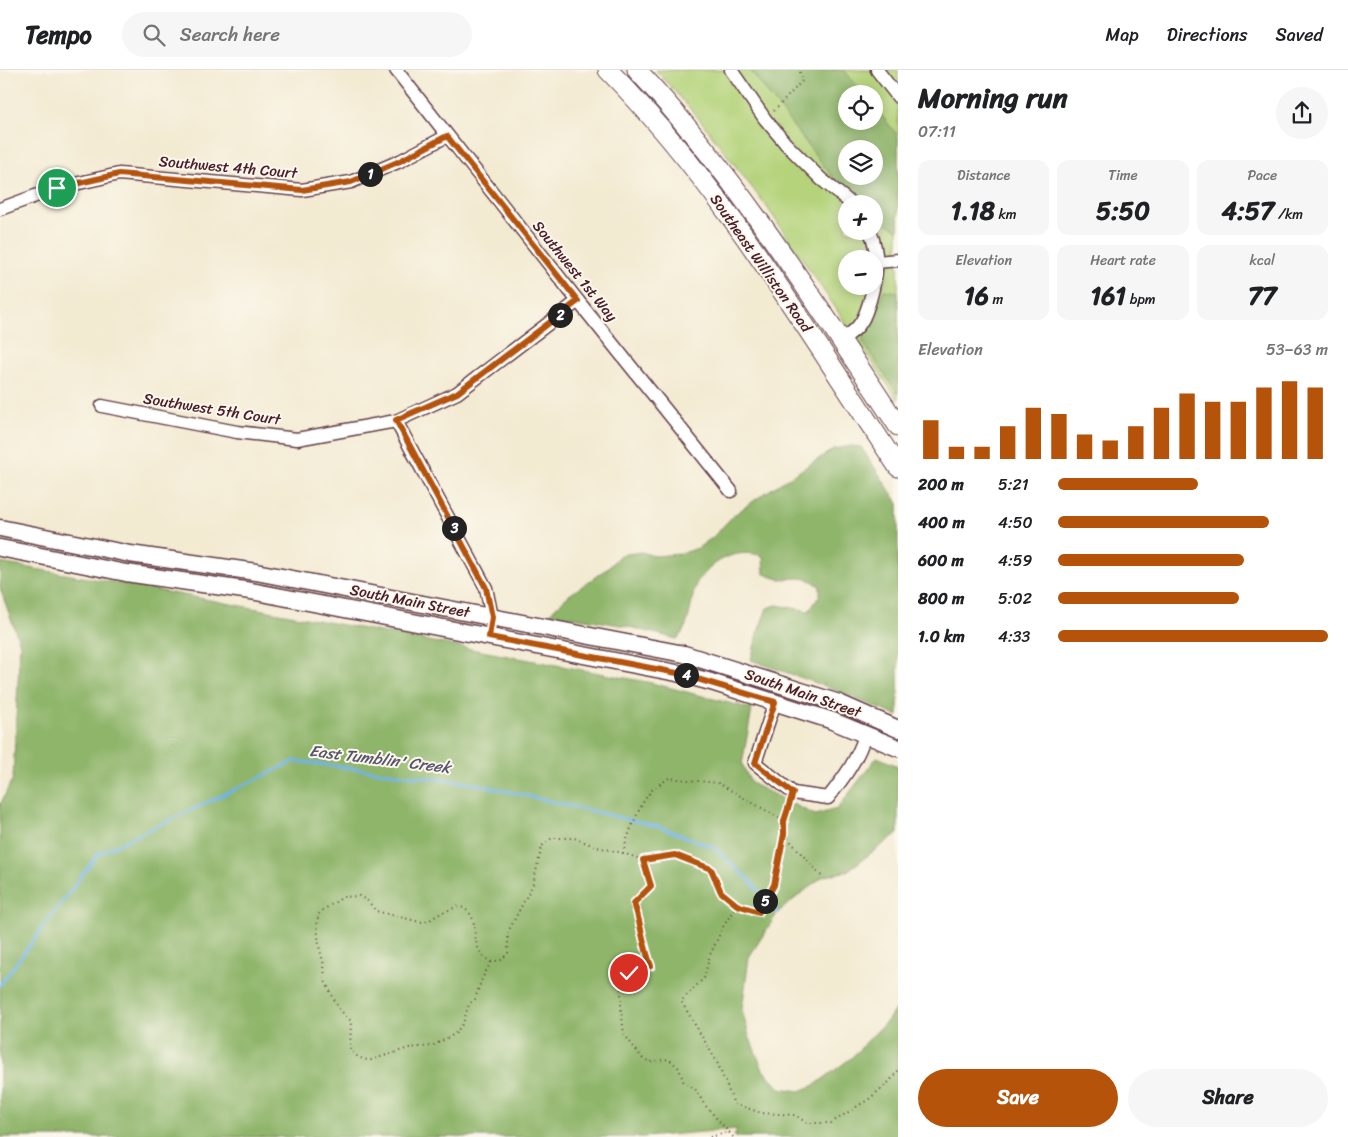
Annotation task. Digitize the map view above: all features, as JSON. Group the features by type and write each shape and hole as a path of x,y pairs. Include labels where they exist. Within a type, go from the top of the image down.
{"highway":[{"name":"Southeast Williston Road","path":"608,70 672,141 716,197 758,255 898,467"},
{"name":"Southeast Williston Road","path":"637,70 701,143 740,193 898,426"},
{"path":"823,354 841,340"}],"main road":[{"name":"South Main Street","path":"0,528 130,554 256,572 684,654 839,703 898,729"},
{"name":"South Main Street","path":"0,548 126,573 252,591 677,673 830,720 898,748"},
{"path":"489,637 492,617"},
{"path":"711,682 715,663"},
{"path":"859,712 865,735"}],"street":[{"name":"Southwest 1st Way","path":"396,70 731,491"},
{"path":"730,70 765,119 786,144 821,179 841,195"},
{"path":"876,70 898,97"},
{"name":"Southwest 4th Court","path":"0,209 57,188 119,174 302,190 351,182 400,161 447,136"},
{"path":"883,261 898,260"},
{"path":"841,340 859,326 871,295"},
{"name":"Southwest 5th Court","path":"102,406 237,432 297,439 396,420 457,393 578,301"},
{"path":"396,420 486,588 492,617"},
{"path":"775,702 755,763 793,793 828,798 861,750 865,735"}],"path":[{"path":"765,119 802,80 799,70"},
{"path":"623,853 626,838 645,799 652,790 669,778 718,783 784,821"},
{"path":"491,962 474,999 469,1004 463,1023 452,1036 432,1046 410,1048 366,1060 350,1050 351,1021 339,1009 325,981 324,965 316,926 318,916 333,902 348,896 359,896 368,900 376,911 420,922 428,921 459,906 467,909 473,916 476,944 482,956 491,962 501,960 508,953 508,932 534,884 542,846 552,838 574,838 597,847 643,860 675,855 711,869 721,892 737,905 759,912 774,885 784,834 784,821 793,793"},
{"path":"784,834 822,877"},
{"path":"643,860 651,886 634,903 641,927 643,945 651,966 629,973 621,985 624,1034 643,1059 651,1062 668,1059 679,1068 683,1081 696,1090 704,1104 734,1137"},
{"path":"737,905 724,925 710,955 704,978 681,1001 717,1062 734,1104 762,1113 795,1115 807,1123 831,1122 869,1098 889,1082 898,1071"},
{"path":"710,1137 730,1132"}],"green space":[{"path":"656,70 898,70 898,400 767,207 701,121"},
{"path":"750,70 844,70 856,85 838,85 838,130 883,130 883,117 898,136 898,230 883,221 883,195 846,195 838,185 883,185 883,140 838,140 838,184"},
{"path":"884,290 898,292 898,394 862,341"},
{"path":"851,446 861,447 898,503 898,716 825,686 751,660 757,635 767,608 777,605 809,611 820,595 820,587 810,580 801,578 779,579 764,574 763,556 747,553 732,555 712,566 696,584 688,621 682,634 677,639 626,626 550,613 568,596 608,568 620,555 641,552 655,556 680,554 698,548 713,537 734,515 762,495 834,449"},
{"path":"0,563 135,586 652,683 752,709 742,764 751,783 815,815 837,809 877,757 898,766 898,833 847,871 822,877 778,912 749,957 742,1010 749,1036 763,1070 780,1088 800,1091 815,1085 851,1058 888,1020 898,1005 898,1137 734,1137 737,1129 643,1137 0,1137 0,805 13,778 20,644 0,588"}],"waterway":[{"name":"East Tumblin' Creek","path":"0,985 98,854 295,761 476,784 660,827 713,847 749,880 778,912"}],"route":[{"path":"57,188 119,174 302,190 351,182 400,161 447,136 578,301 457,393 396,420 486,588 492,617 489,637 677,673 775,702 755,763 793,793 784,821 784,834 774,885 759,912 737,905 721,892 711,869 675,855 643,860 651,886 634,903 641,927 643,945 651,966 629,973"}]}
